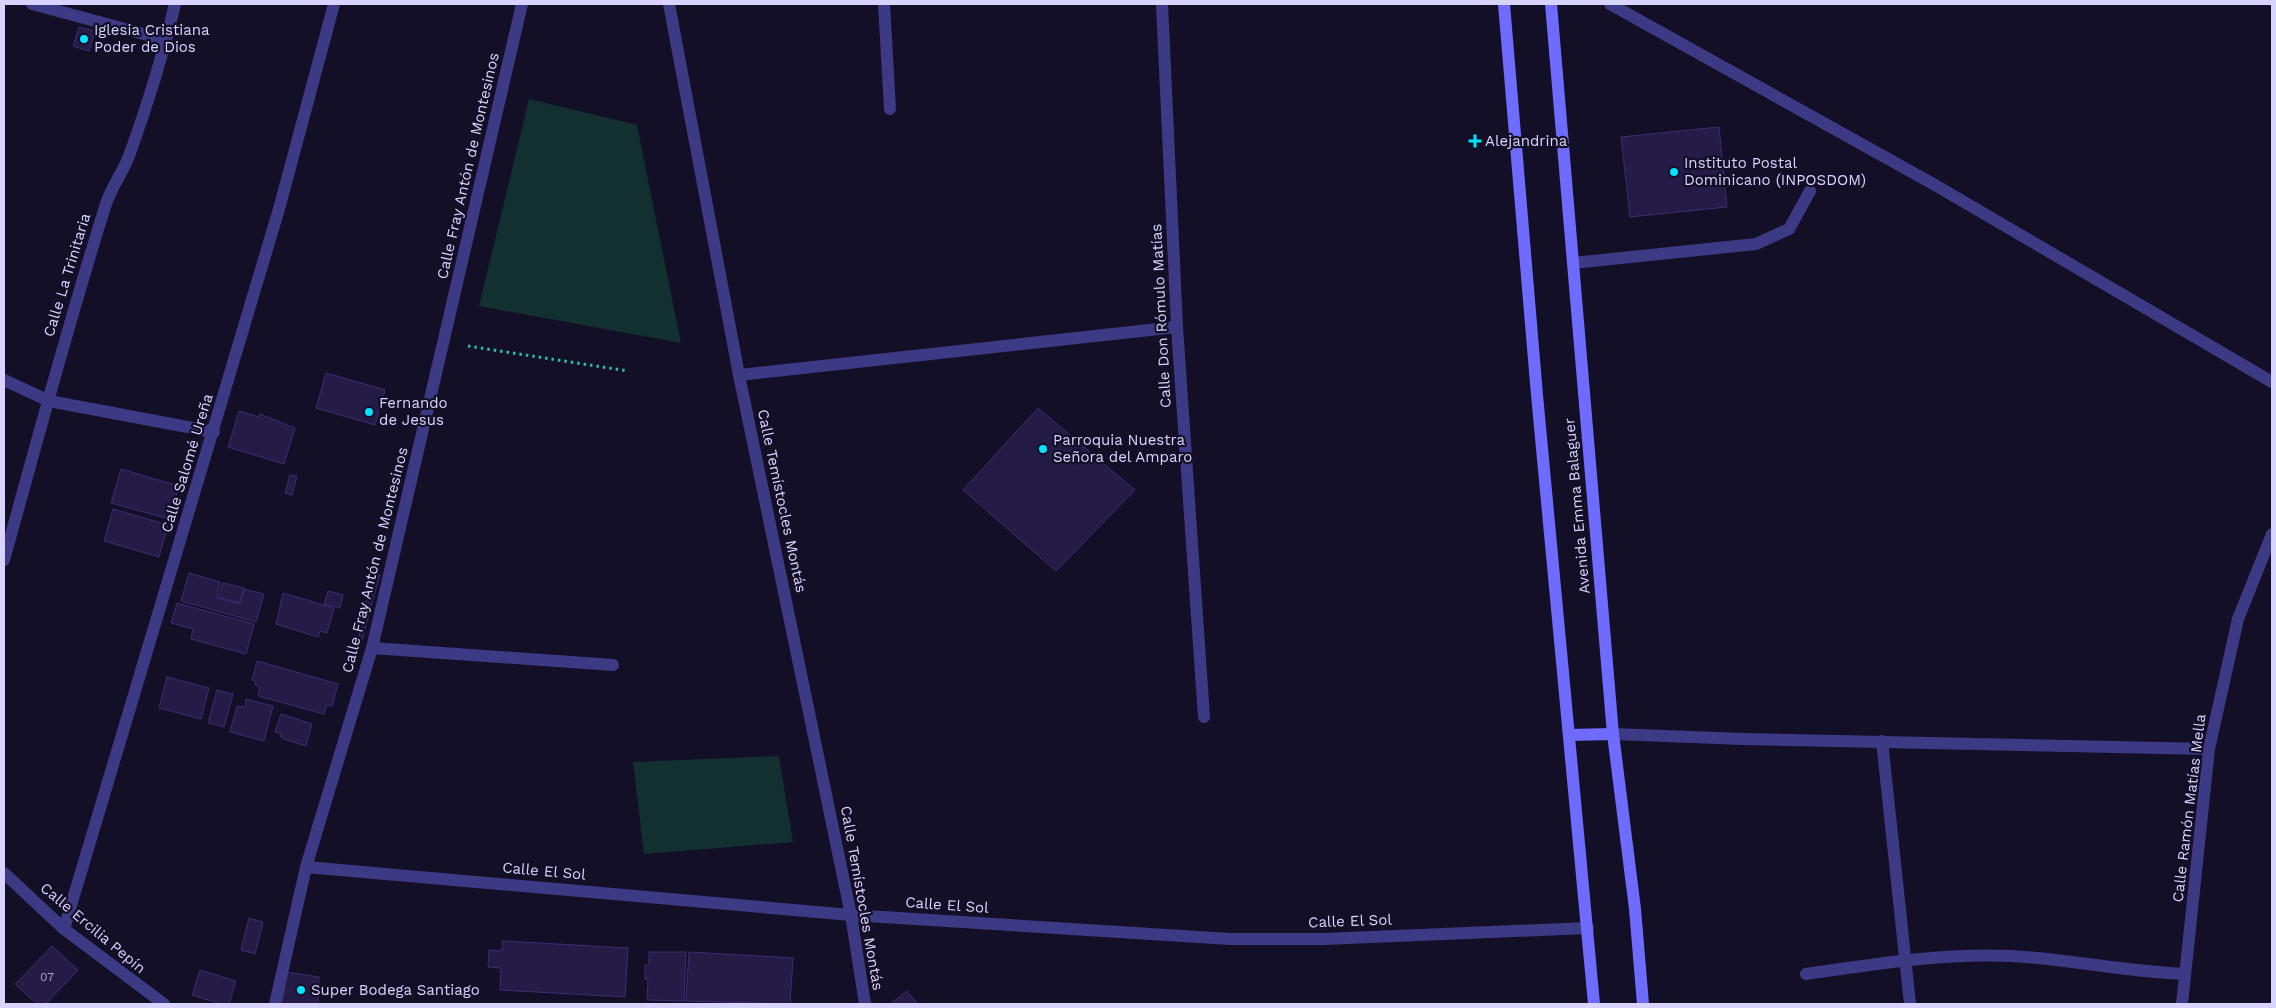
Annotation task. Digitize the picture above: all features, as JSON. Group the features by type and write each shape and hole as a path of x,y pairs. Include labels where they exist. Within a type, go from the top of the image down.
{"street":[{"path":"32,4 166,40"},
{"name":"Calle La Trinitaria","path":"4,560 49,401 57,364 106,204 128,157 166,40 175,4"},
{"name":"Calle Salomé Ureña","path":"64,929 214,432 279,209 334,4"},
{"name":"Calle Fray Antón de Montesinos","path":"275,1004 306,867 372,648 445,342 522,4"},
{"name":"Calle Temístocles Montás","path":"669,4 739,375 851,915 865,1004"},
{"path":"884,4 890,109"},
{"name":"Calle Don Rómulo Matías","path":"1162,4 1177,327 1204,717"},
{"name":"Avenida Emma Balaguer","path":"1504,4 1594,1004"},
{"name":"Avenida Emma Balaguer","path":"1551,4 1613,734 1635,909 1643,1004"},
{"path":"1610,4 1935,185 2272,382"},
{"path":"1573,263 1756,244 1789,229 1810,190"},
{"path":"739,375 1177,327"},
{"path":"4,380 49,401 214,432"},
{"name":"Calle Ramón Matías Mella","path":"2182,1004 2209,749 2238,620 2272,534"},
{"path":"372,648 613,665"},
{"path":"1569,735 1613,734 1743,739 2209,749"},
{"path":"1882,741 1910,1004"},
{"name":"Calle El Sol","path":"306,867 851,915 1266,940 1588,928"},
{"name":"Calle Ercilia Pepín","path":"4,873 64,929 164,1004"},
{"path":"1806,974 1905,959 1976,956 2011,956 2132,971 2185,974"}],"path":[{"path":"445,342 628,371"}],"green space":[{"path":"529,99 637,125 681,343 479,306"},
{"path":"779,756 793,842 644,854 633,762"}],"building":[{"name":"Iglesia Cristiana Poder de Dios","path":"79,27 95,31 89,51 73,46"},
{"name":"Instituto Postal Dominicano (INPOSDOM)","path":"1719,127 1727,207 1630,217 1621,137"},
{"path":"326,373 385,390 375,425 316,408"},
{"name":"Parroquia Nuestra Señora del Amparo","path":"1038,408 1135,490 1056,571 963,490"},
{"path":"239,411 259,417 260,414 295,428 284,464 228,447"},
{"path":"121,469 179,486 169,519 111,503"},
{"path":"290,475 297,476 292,495 285,493"},
{"path":"113,509 168,525 159,557 104,541"},
{"path":"189,573 220,582 216,598 240,604 244,589 264,594 256,622 181,601"},
{"path":"374,573 380,575 371,606 365,605"},
{"path":"223,583 244,588 239,603 218,597"},
{"path":"328,591 343,595 340,608 324,604"},
{"path":"283,593 334,608 327,633 320,631 318,637 276,624"},
{"path":"177,603 254,624 246,654 191,639 193,629 171,623"},
{"path":"366,609 370,611 362,640 358,639"},
{"path":"257,661 338,684 332,706 327,705 324,714 258,696 260,687 255,685 256,682 252,680"},
{"path":"167,677 209,688 201,719 159,708"},
{"path":"217,690 233,694 224,727 208,723"},
{"path":"246,699 273,706 264,741 230,732 237,706 245,707"},
{"path":"281,714 312,724 306,746 284,739 280,736 281,734 275,732"},
{"path":"249,918 263,922 255,954 241,950"},
{"path":"503,941 628,948 625,997 500,990 501,968 488,967 489,950 502,951"},
{"path":"52,946 78,970 46,1004 37,1004 15,984"},
{"path":"649,952 686,952 684,1001 647,1000 648,980 645,979 645,965 649,965"},
{"path":"689,952 793,958 790,1004 686,1001"},
{"path":"200,970 236,981 229,1004 221,1004 192,995"},
{"name":"Super Bodega Santiago","path":"287,972 319,977 318,1004 282,1004"},
{"path":"907,991 918,1004 890,1004"}],"place":[{"name":"Iglesia Cristiana Poder de Dios","path":"84,39"},
{"name":"Alejandrina","path":"1475,141"},
{"name":"Instituto Postal Dominicano (INPOSDOM)","path":"1674,172"},
{"name":"Fernando de Jesus","path":"369,412"},
{"name":"Parroquia Nuestra Señora del Amparo","path":"1043,449"},
{"name":"Super Bodega Santiago","path":"301,990"}]}
